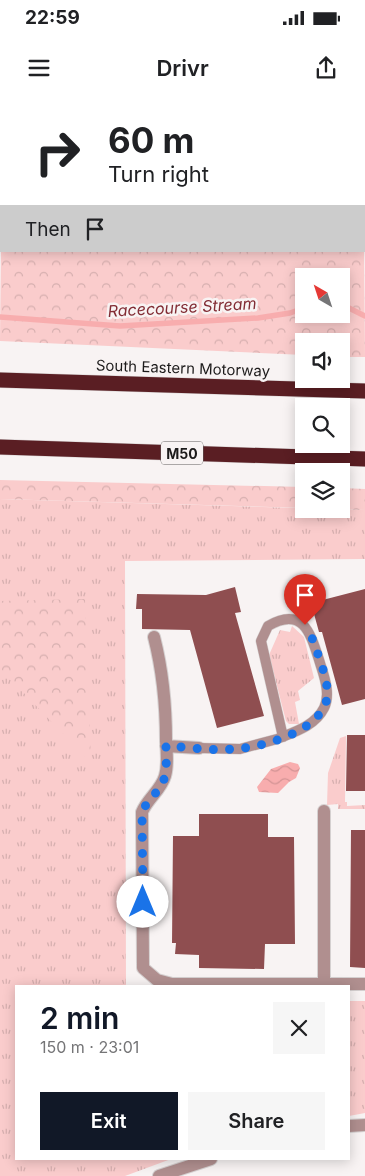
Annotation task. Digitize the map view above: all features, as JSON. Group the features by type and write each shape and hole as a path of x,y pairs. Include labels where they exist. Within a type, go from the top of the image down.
{"highway":[{"name":"South Eastern Motorway","path":"0,380 365,391"},
{"name":"M50","path":"0,448 365,459"}],"street":[{"path":"154,637 164,682 166,775 162,785 146,803 142,812 143,968 157,980 172,984 365,984"},
{"path":"166,746 199,748"},
{"path":"324,811 324,984"},
{"path":"350,1126 365,1125"},
{"path":"158,1176 208,1160"}],"lane":[{"path":"199,748 240,748 283,737 303,729 316,719 324,708 327,696 310,632 297,620 287,618 268,626 261,641 283,737"}],"green space":[{"path":"1,252 364,252 365,357 350,357 350,333 295,333 295,355 0,341"},
{"path":"0,480 295,487 295,508 0,499"},
{"path":"350,488 365,489 365,510 350,510"},
{"path":"0,499 295,508 295,518 350,518 350,510 365,510 365,559 125,561 126,985 15,985 15,1160 168,1160 125,1176 0,1176"},
{"path":"85,599 91,763 0,668 0,601"},
{"path":"292,626 304,637 314,678 298,691 300,700 295,702 299,724 289,724 286,721 269,655 280,630 290,632"},
{"path":"346,736 345,802 347,802 347,806 365,805 365,809 338,809 338,804 327,805 328,773 340,738"},
{"path":"350,1001 365,1001 365,1113 350,1116"}],"water":[{"path":"290,762 298,764 300,768 296,778 278,793 259,792 257,787 271,769"}],"building":[{"path":"235,587 241,612 235,613 264,716 217,728 190,630 142,629 142,609 136,609 137,594 206,595"},
{"path":"365,589 365,699 342,705 322,632 319,632 311,603"},
{"path":"347,735 365,735 365,791 346,791"},
{"path":"199,814 268,814 268,837 294,837 295,944 265,944 264,969 199,968 199,955 175,954 176,943 172,943 173,836 199,836"},
{"path":"351,830 365,830 365,968 350,967"}],"waterway":[{"name":"Racecourse Stream","path":"350,308 365,316"},
{"name":"Racecourse Stream","path":"0,317 120,326 258,318 295,311"}],"route":[{"path":"143,902 142,812 146,803 162,785 166,775 166,746 230,750 257,745 283,737 303,729 316,719 324,708 327,696 310,632 305,625"}]}
